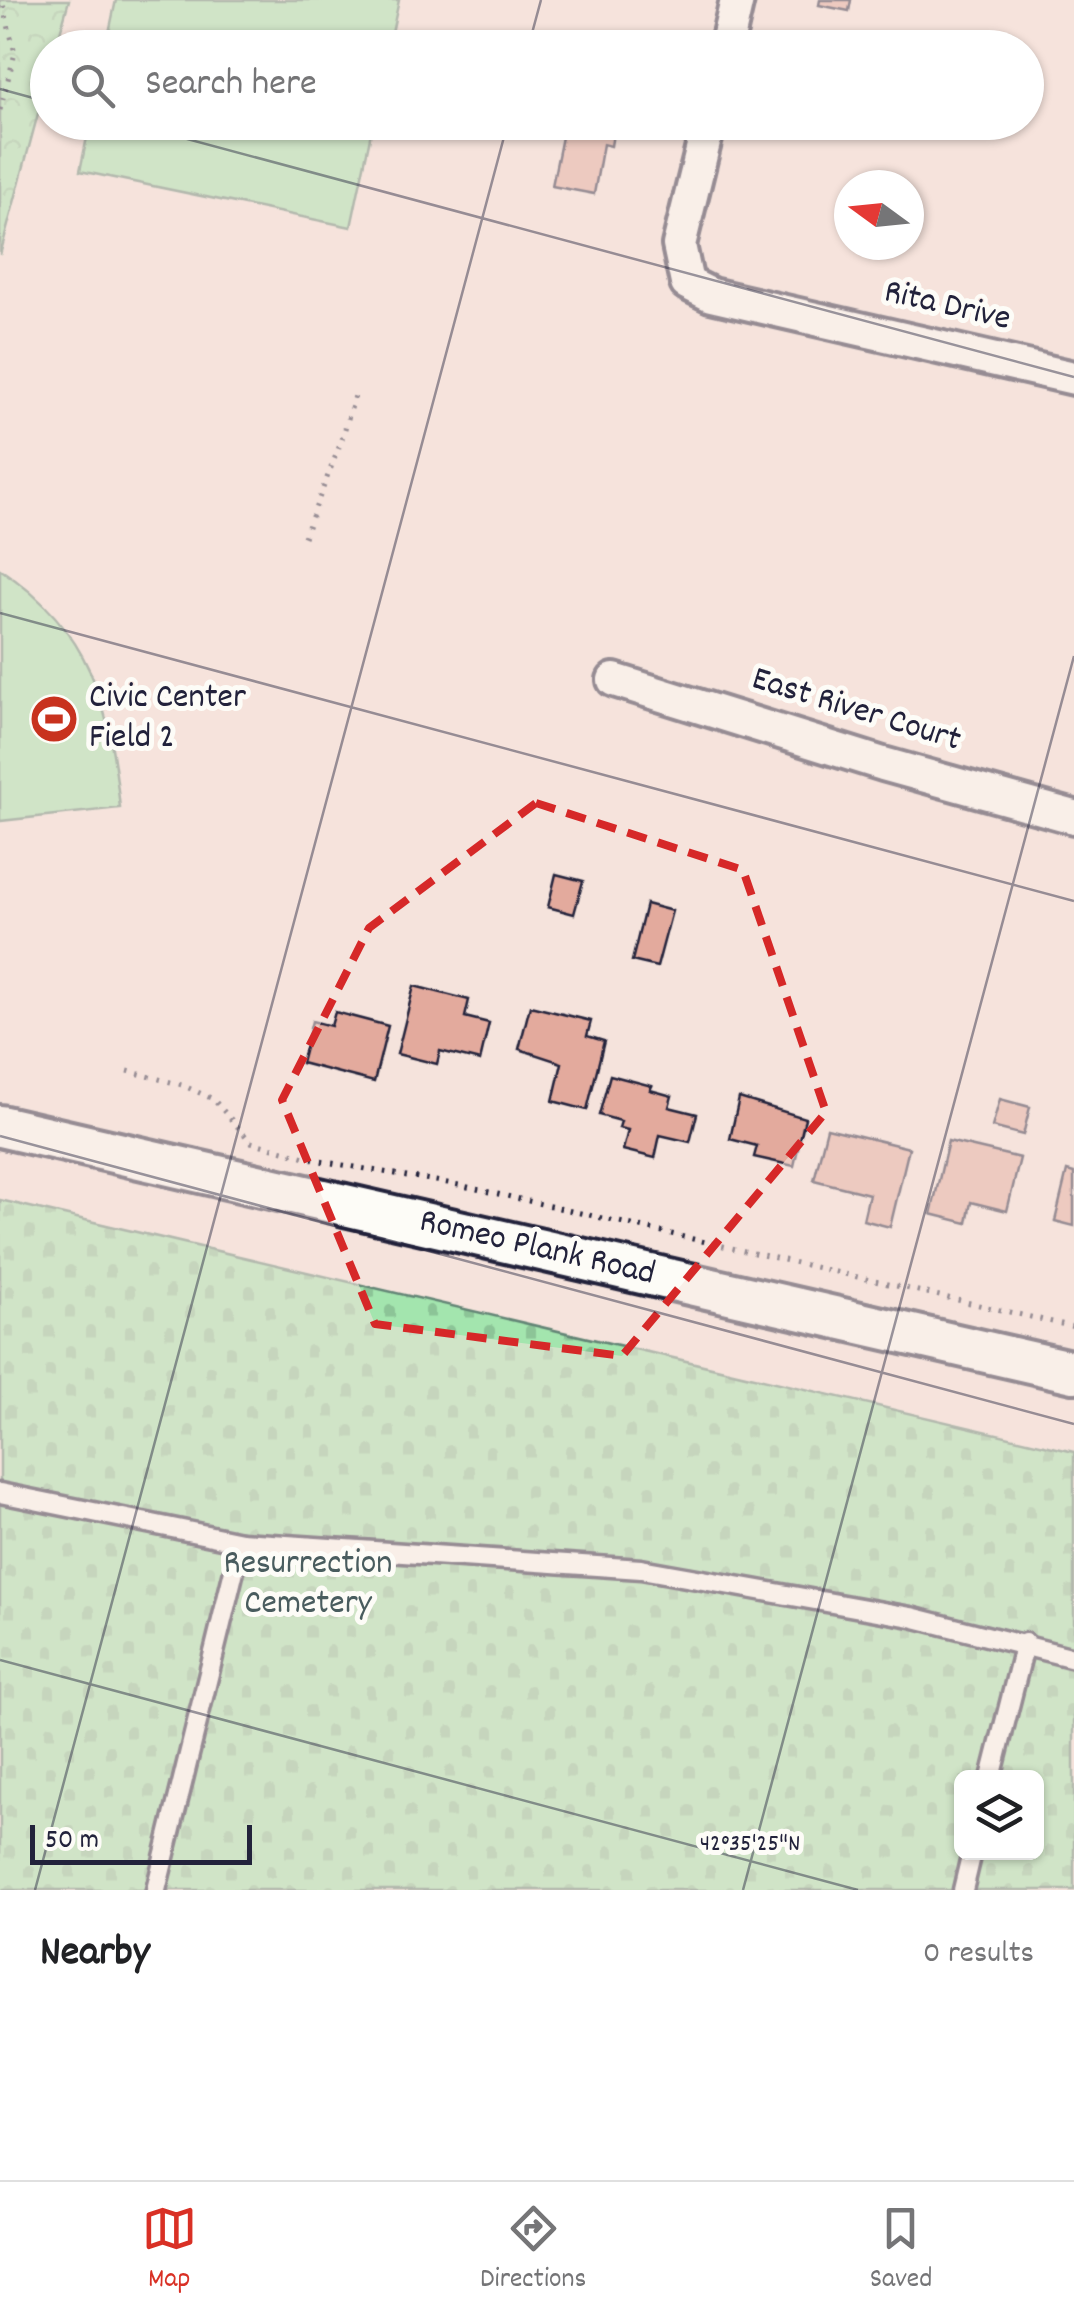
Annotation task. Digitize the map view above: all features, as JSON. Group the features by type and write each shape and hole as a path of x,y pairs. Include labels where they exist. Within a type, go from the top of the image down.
{"street":[{"path":"730,30 738,0"},
{"name":"Rita Drive","path":"705,140 679,246 687,283 711,295 1074,378"},
{"name":"East River Court","path":"614,680 883,764 1074,817"},
{"name":"Romeo Plank Road","path":"0,1126 1074,1372"}],"lane":[{"path":"0,1493 241,1542 641,1569 776,1590 1025,1643 1074,1658"},
{"path":"156,1890 241,1542"},
{"path":"993,1770 1025,1643"},
{"path":"963,1890 970,1860"}],"path":[{"path":"0,110 14,53 2,0"},
{"path":"304,537 342,442 356,389"},
{"path":"128,1072 182,1085 213,1099 251,1142 286,1152 459,1185 1074,1327"}],"highlighted area":[{"path":"536,803 743,870 826,1112 622,1356 375,1324 282,1100 369,928"}],"green space":[{"path":"0,0 69,0 61,30 30,30 31,140 0,255"},
{"path":"116,0 399,0 393,30 110,30"},
{"path":"86,140 369,140 351,227 80,171"},
{"name":"Civic Center Field 2","path":"0,569 56,618 90,672 110,735 120,808 0,821"},
{"name":"Resurrection Cemetery","path":"0,1200 1074,1452 1074,1890 0,1890"}],"building":[{"path":"820,0 851,0 849,11 819,5"},
{"path":"561,140 612,140 611,146 603,144 594,194 552,186"},
{"path":"556,874 583,881 574,914 548,907"},
{"path":"646,904 672,911 657,967 632,961"},
{"path":"414,986 469,1000 465,1017 489,1023 480,1061 440,1051 437,1064 397,1054"},
{"path":"530,1006 591,1021 587,1036 604,1041 587,1110 553,1101 562,1063 519,1049"},
{"path":"335,1012 388,1026 374,1082 301,1063 312,1021 331,1026"},
{"path":"610,1075 652,1086 650,1090 672,1096 669,1107 697,1114 690,1142 660,1135 655,1158 623,1150 628,1130 619,1128 621,1121 599,1115"},
{"path":"739,1098 805,1118 794,1166 754,1157 757,1146 730,1139"},
{"path":"1000,1099 1030,1107 1023,1135 992,1127"},
{"path":"827,1128 909,1148 890,1227 863,1220 869,1194 814,1180"},
{"path":"948,1141 1020,1158 1007,1211 971,1202 967,1223 931,1214"},
{"path":"1067,1171 1074,1173 1074,1226 1055,1221"}],"place":[{"name":"Civic Center Field 2","path":"54,719"}]}
